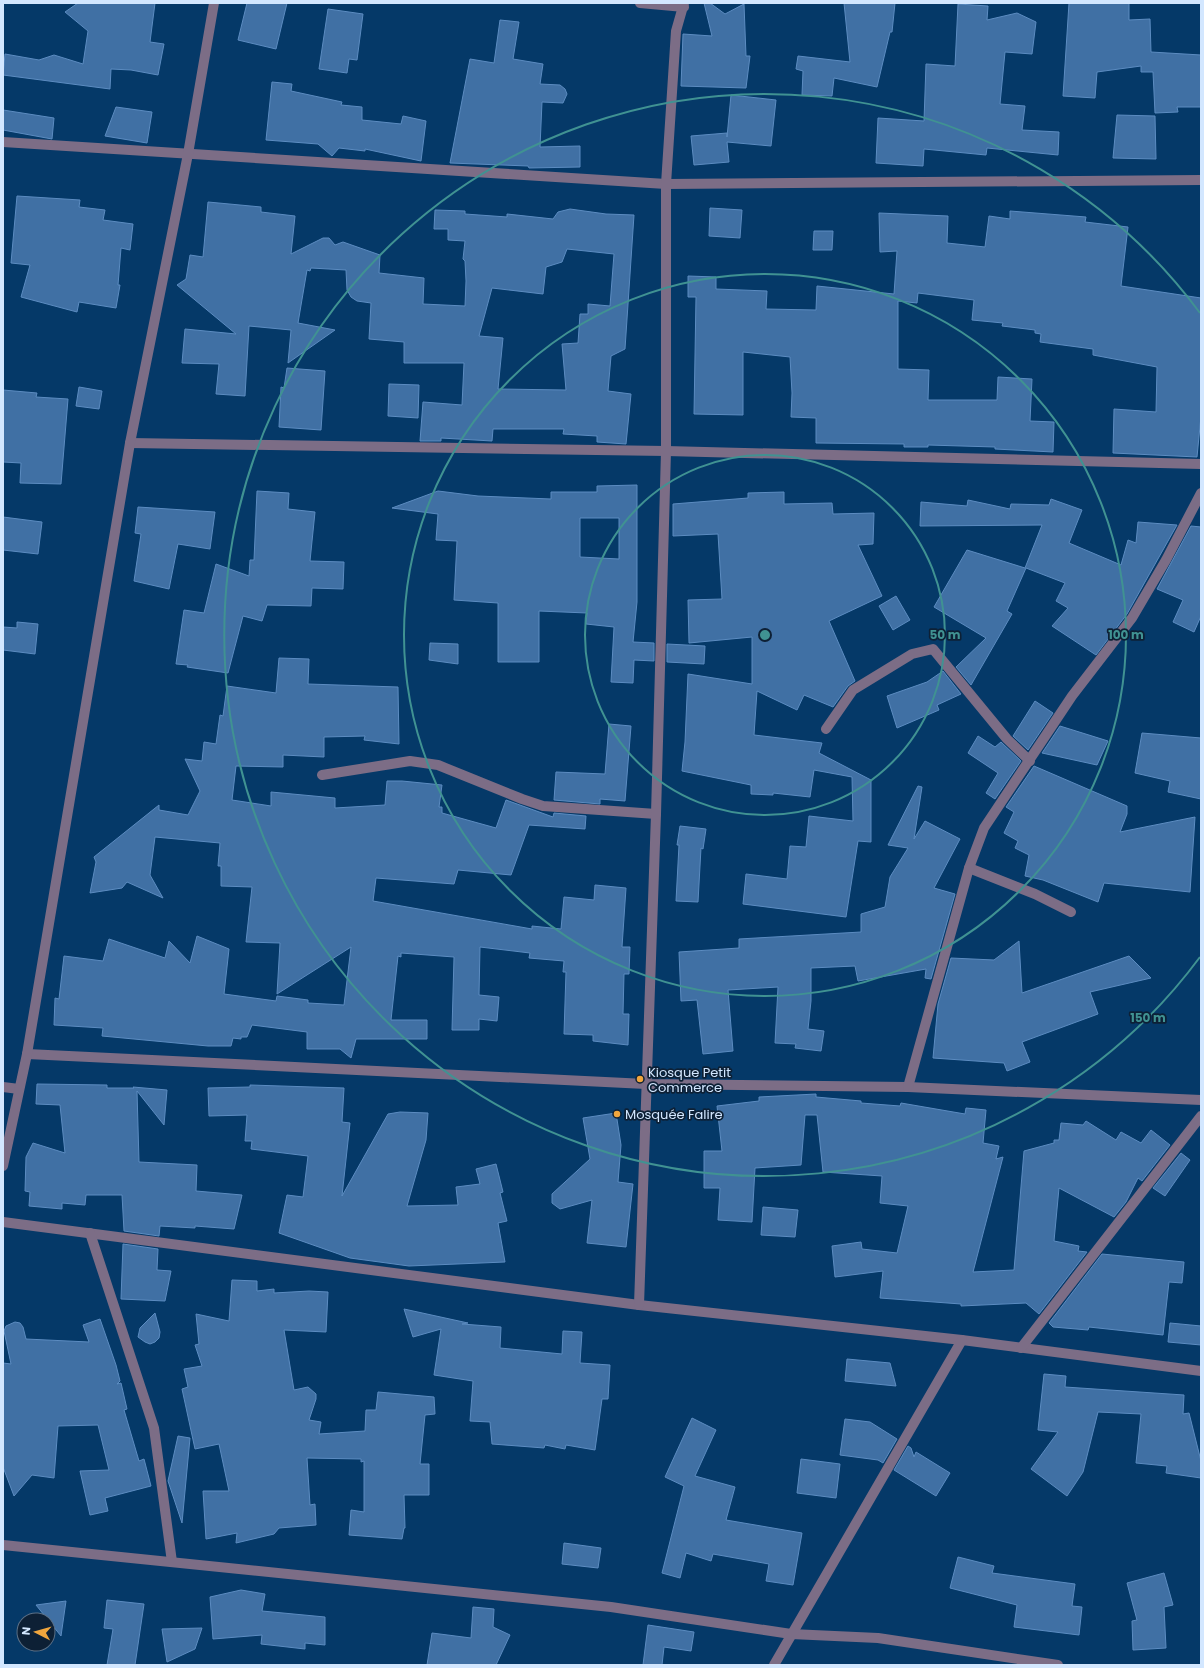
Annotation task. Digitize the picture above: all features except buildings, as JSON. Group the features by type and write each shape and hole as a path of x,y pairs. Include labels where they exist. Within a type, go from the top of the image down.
{"street":[{"path":"3,1166 27,1054 130,443 188,154 214,3"},
{"path":"639,1305 656,814 666,451 666,184 676,31 684,5 640,3"},
{"path":"3,142 666,184 1201,180"},
{"path":"130,443 666,451 1201,464"},
{"path":"908,1087 969,868 984,828 1072,696 1132,618 1166,560 1201,493"},
{"path":"826,729 852,690 912,654 933,649 1007,739 1030,761"},
{"path":"322,775 384,763 410,761 438,765 543,806 656,814"},
{"path":"969,868 1035,894 1071,912"},
{"path":"27,1054 646,1084 908,1087 1201,1100"},
{"path":"3,1087 19,1089"},
{"path":"1021,1348 1201,1116"},
{"path":"3,1222 639,1305 962,1340 1201,1371"},
{"path":"90,1233 154,1428 172,1562"},
{"path":"774,1665 962,1340"},
{"path":"3,1544 611,1607 791,1634 878,1638 1058,1665"}],"place":[{"name":"Kiosque Petit Commerce","path":"640,1079"},
{"name":"Mosquée Falire","path":"617,1114"}]}
